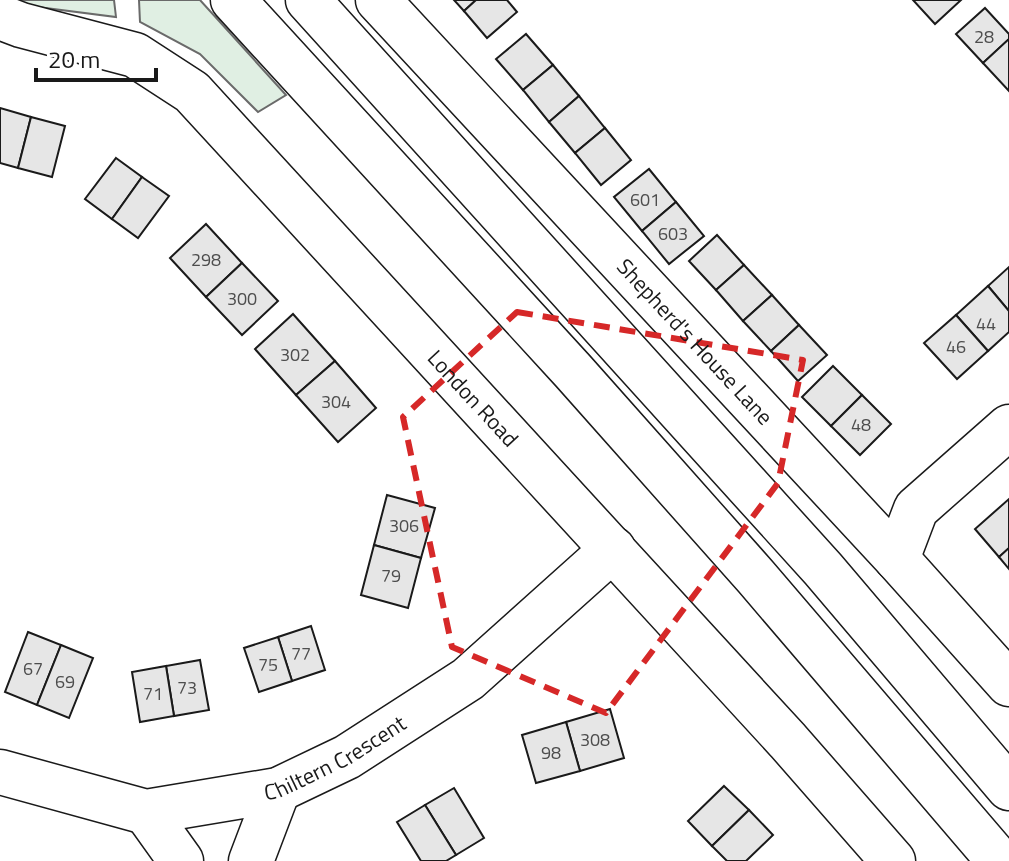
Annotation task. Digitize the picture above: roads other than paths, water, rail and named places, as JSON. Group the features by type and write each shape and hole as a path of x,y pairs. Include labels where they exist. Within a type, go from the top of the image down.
{"street":[{"path":"233,0 594,394 756,577 999,861"},
{"path":"308,0 823,569 1009,788"},
{"name":"Shepherd's House Lane","path":"378,0 897,559 1009,684"},
{"name":"London Road","path":"0,17 135,55 192,92 613,549 893,861"},
{"path":"897,559 916,509 1009,427"},
{"name":"Chiltern Crescent","path":"0,772 146,812 278,790 347,757 468,679 613,549"},
{"path":"251,861 278,790"},
{"path":"146,812 181,861"}]}
